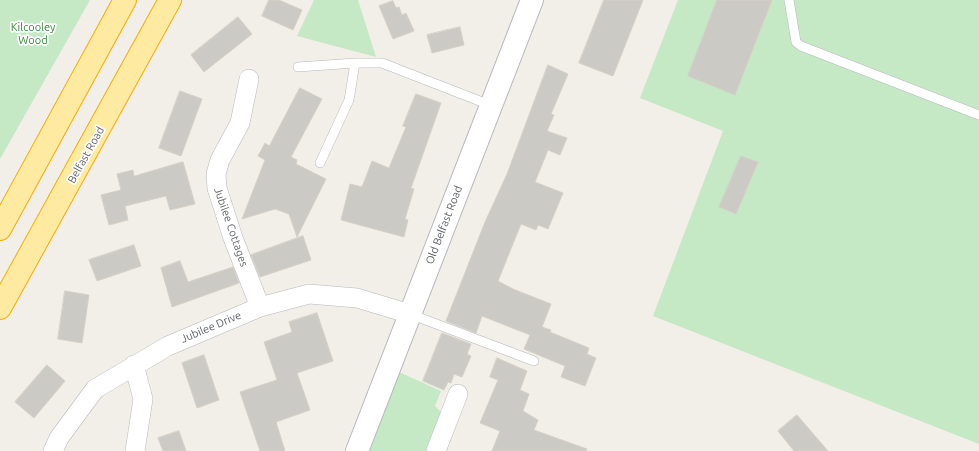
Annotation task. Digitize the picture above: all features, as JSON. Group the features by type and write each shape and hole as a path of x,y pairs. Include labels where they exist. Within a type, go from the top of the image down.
{"highway":[{"path":"0,228 125,0"},
{"name":"Belfast Road","path":"0,308 170,0"}],"street":[{"name":"Old Belfast Road","path":"357,451 532,0"},
{"name":"Jubilee Cottages","path":"249,79 240,123 220,160 216,174 217,188 260,307"},
{"name":"Jubilee Drive","path":"53,451 58,438 95,389 168,346 260,307 309,294 357,298 410,314"},
{"path":"134,365 143,399 135,451"},
{"path":"436,451 458,394"}],"lane":[{"path":"789,0 796,42 801,46 979,115"},
{"path":"298,68 355,63 382,63 490,105"},
{"path":"320,163 349,100 355,63"},
{"path":"410,314 534,361"}],"green space":[{"name":"Kilcooley Wood","path":"0,0 90,0 0,159"},
{"path":"314,0 358,0 376,57 297,36"},
{"path":"678,0 979,0 979,444 653,316 723,131 640,98"},
{"path":"399,372 441,391 435,406 442,413 428,451 370,451"}],"building":[{"path":"269,0 279,0 302,10 293,30 262,16"},
{"path":"604,0 643,0 613,76 579,63"},
{"path":"717,0 772,0 735,95 688,76"},
{"path":"393,1 396,8 399,7 402,15 406,13 414,31 393,39 379,6"},
{"path":"238,17 252,34 204,72 191,55"},
{"path":"460,27 464,45 432,53 427,35"},
{"path":"548,65 568,74 551,114 554,115 547,131 567,138 560,155 548,150 535,182 563,193 548,229 538,225 536,230 521,224 498,281 513,289 551,304 542,327 551,330 550,332 589,348 587,354 596,358 585,386 561,377 565,366 524,349 530,335 482,316 476,333 446,321 485,222 507,174"},
{"path":"300,88 322,99 291,157 297,160 296,164 326,179 297,237 289,214 275,209 242,219 265,160 258,156 265,143 269,146"},
{"path":"180,91 202,99 181,156 159,148"},
{"path":"416,94 441,103 411,188 414,189 405,219 408,220 404,237 341,220 350,184 362,187 372,161 389,168 406,127 403,126"},
{"path":"741,156 758,162 736,214 719,207"},
{"path":"183,162 195,204 170,210 166,196 125,206 128,220 109,225 101,195 121,190 117,174 133,170 134,176"},
{"path":"303,236 311,260 260,277 251,255"},
{"path":"134,245 141,266 97,281 89,260"},
{"path":"180,261 188,282 233,267 239,283 172,307 161,268"},
{"path":"65,291 89,295 82,343 58,339"},
{"path":"317,313 333,361 297,373 310,410 276,422 285,451 260,451 240,392 277,380 264,342 292,332 289,322"},
{"path":"442,333 471,344 467,354 471,356 462,377 454,374 451,383 448,382 444,390 423,381"},
{"path":"204,355 219,400 197,408 182,363"},
{"path":"497,358 527,371 520,390 529,394 523,411 538,420 534,430 587,449 586,451 492,451 500,431 480,423 498,380 490,377"},
{"path":"47,365 65,381 34,418 15,402"},
{"path":"797,415 828,451 794,451 778,431"},
{"path":"179,431 186,451 163,451 158,438"}]}
